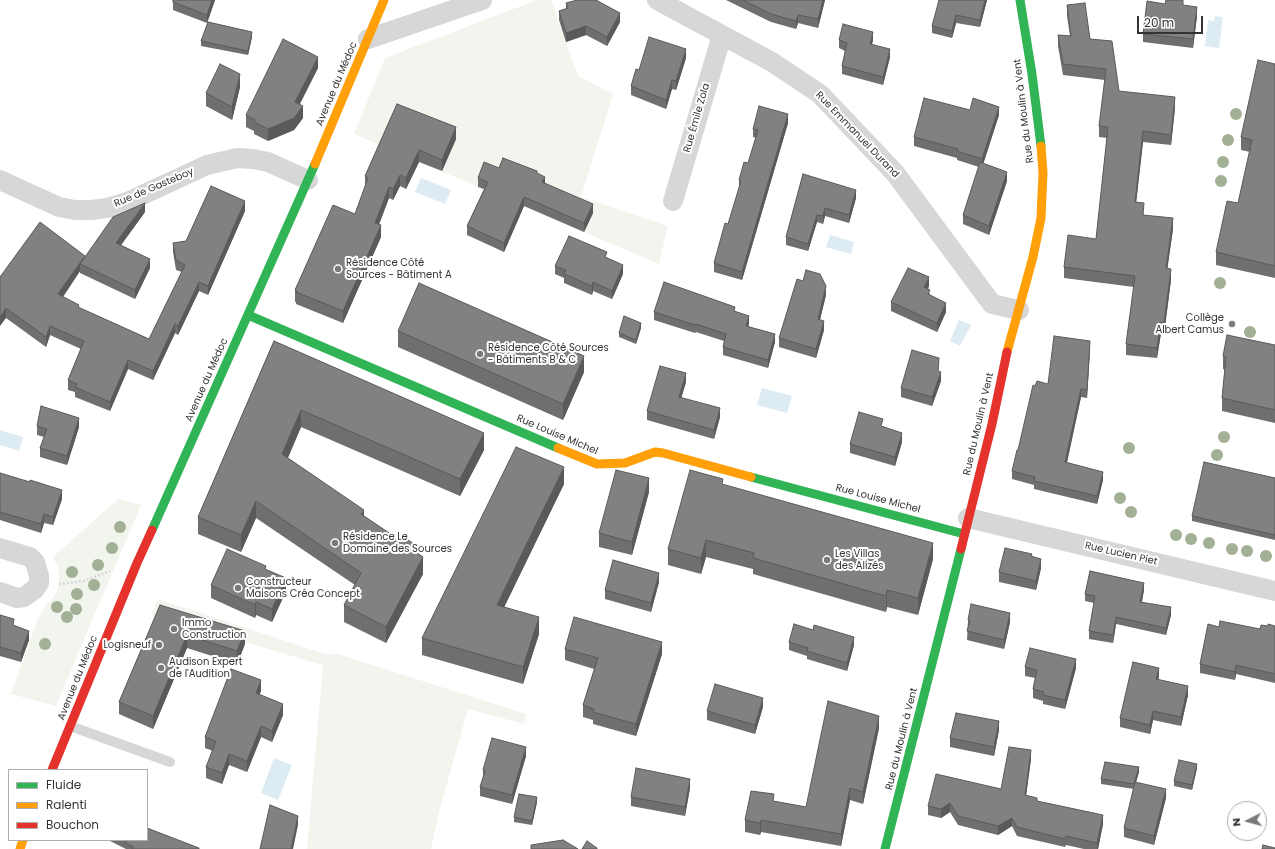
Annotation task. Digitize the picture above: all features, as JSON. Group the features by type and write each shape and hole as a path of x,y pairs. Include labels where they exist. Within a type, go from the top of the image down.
{"street":[{"name":"Avenue du Médoc","path":"52,769 137,563 308,180 384,0"},
{"path":"368,39 482,0"},
{"name":"Rue Emmanuel Durand","path":"657,0 772,62 820,94 895,173 992,304 1019,310"},
{"name":"Rue du Moulin à Vent","path":"885,849 992,424 1008,348 1034,257 1041,218 1043,173 1040,139 1020,0"},
{"name":"Rue Émile Zola","path":"673,201 722,35"},
{"name":"Rue de Gasteboy","path":"0,180 59,207 75,210 91,210 108,208 125,203 207,165 238,158 253,158 268,162 308,180"},
{"name":"Rue Louise Michel","path":"248,315 597,464 626,463 647,454 655,452 663,453 966,526"},
{"name":"Rue Lucien Piet","path":"966,526 1275,591"},
{"path":"0,548 30,558 35,562 38,568 39,583 35,589 24,597 17,598 0,592"}],"lane":[{"path":"70,726 170,762"}],"path":[{"path":"39,583 48,585 83,581 102,573 137,563"}],"shaded area":[{"path":"537,0 551,0 578,76 613,94 581,197 668,226 659,264 354,134 385,58"},
{"path":"1215,16 1223,17 1219,48 1205,46 1208,20 1214,21"},
{"path":"421,178 451,190 445,204 415,192"},
{"path":"830,235 854,242 851,254 826,247"},
{"path":"959,320 971,325 960,346 950,341"},
{"path":"762,388 792,396 787,413 757,405"},
{"path":"0,430 23,437 19,451 0,445"},
{"path":"118,499 141,505 56,706 11,694 37,621 46,605 53,598 58,589 58,568 53,557"},
{"path":"158,599 325,654 338,654 526,714 524,724 468,709 440,808 431,849 307,849 323,665 151,615"},
{"path":"274,758 292,765 278,800 261,793"}],"building":[{"path":"173,0 212,0 207,15 173,2"},
{"path":"577,0 596,0 620,13 607,37 586,26 566,33 559,11 568,8 566,3"},
{"path":"743,0 823,0 818,19 798,15 796,21 771,14"},
{"path":"939,0 985,0 980,20 956,15 952,31 932,26"},
{"path":"1166,0 1183,0 1183,5 1197,7 1193,39 1143,34 1147,1 1165,4"},
{"path":"1085,3 1090,39 1112,41 1119,91 1175,97 1171,135 1143,131 1135,202 1144,203 1143,215 1173,218 1166,268 1171,269 1164,323 1161,322 1157,348 1126,344 1135,276 1064,267 1068,235 1096,239 1108,127 1099,126 1106,69 1063,64 1058,35 1071,36 1067,5"},
{"path":"208,22 252,32 248,51 201,41"},
{"path":"843,24 873,32 870,44 890,49 883,77 842,66 847,43 839,40"},
{"path":"649,37 686,49 676,81 672,80 666,100 631,86 636,69 639,70"},
{"path":"283,39 318,57 295,102 303,106 294,118 268,129 254,122 255,120 246,115"},
{"path":"1258,60 1275,64 1275,266 1216,252 1227,201 1238,203 1252,140 1241,137"},
{"path":"220,64 240,74 232,107 206,93"},
{"path":"924,98 970,110 973,98 999,107 982,159 957,151 958,149 914,137"},
{"path":"397,104 456,127 442,160 419,150 406,178 400,175 393,189 389,187 375,223 381,225 343,311 296,292 297,291 295,290 333,205 355,214 368,178 365,176"},
{"path":"759,106 788,114 742,272 714,263 725,223 728,224 741,181 739,180 744,162 748,163 758,130 753,129"},
{"path":"503,158 537,171 537,173 545,177 542,182 593,204 584,223 524,197 504,243 467,226 488,182 478,178 484,162 499,168"},
{"path":"980,162 1007,172 989,226 963,215"},
{"path":"803,174 856,190 849,215 825,208 823,216 817,215 808,244 786,237"},
{"path":"211,186 245,201 208,286 199,282 178,326 175,324 153,371 128,360 110,402 75,387 77,384 68,380 84,341 50,326 46,337 6,308 0,317 0,277 40,222 85,256 58,294 79,305 78,307 149,339 185,265 176,260 173,243 186,241"},
{"path":"145,203 116,243 150,259 135,290 80,264 113,217"},
{"path":"569,236 607,252 605,257 623,265 612,291 593,282 592,286 564,274 566,270 555,266"},
{"path":"908,268 929,277 924,287 930,290 928,294 946,303 937,323 891,302"},
{"path":"806,270 820,274 826,286 818,319 824,321 816,349 779,338 797,279 803,281"},
{"path":"664,282 735,307 734,311 749,316 746,326 775,334 768,360 723,347 726,334 654,312"},
{"name":"Résidence Côté Sources - Bâtiments B & C","path":"419,283 584,356 563,404 398,331"},
{"path":"624,316 641,323 636,340 619,333"},
{"path":"1227,335 1275,345 1275,410 1222,398 1226,357 1223,356"},
{"path":"1054,336 1090,341 1087,390 1081,389 1065,462 1103,472 1097,496 1034,481 1035,477 1012,471 1033,385 1035,386 1037,381 1048,384"},
{"path":"274,341 484,433 460,479 301,410 282,454 364,510 361,514 401,541 404,537 418,547 416,552 423,557 386,627 344,605 361,573 256,501 241,535 198,517"},
{"path":"912,350 939,358 938,371 941,372 932,397 901,388"},
{"path":"660,366 686,373 679,397 720,408 714,430 647,411"},
{"path":"41,406 79,418 67,456 40,448 47,429 37,426"},
{"path":"859,412 883,419 881,426 902,433 895,457 850,444"},
{"name":"Résidence Le Domaine des Sources","path":"516,447 564,467 497,605 539,617 523,667 422,638"},
{"path":"1204,462 1275,478 1275,535 1192,516"},
{"path":"616,470 649,478 632,542 599,533"},
{"path":"690,470 723,479 722,484 933,543 918,598 887,590 886,596 753,558 754,553 706,540 701,558 668,549"},
{"path":"0,473 62,490 53,517 44,514 41,524 0,512"},
{"path":"1005,548 1032,554 1031,556 1041,559 1036,581 999,572"},
{"path":"227,549 266,566 265,569 286,578 272,609 256,602 255,605 211,585"},
{"path":"613,560 659,573 651,603 605,590"},
{"path":"1090,571 1144,583 1140,602 1171,607 1166,628 1116,617 1113,635 1089,631 1095,596 1085,594"},
{"path":"971,604 1010,613 1004,640 967,631 970,621 968,620"},
{"path":"160,605 245,631 237,651 187,635 153,716 119,702"},
{"path":"0,615 14,619 13,625 29,631 21,653 0,647"},
{"path":"574,617 662,642 636,724 593,712 594,709 583,705 598,658 565,649"},
{"path":"1220,621 1260,629 1261,625 1268,626 1268,624 1275,626 1275,674 1236,665 1235,672 1200,664 1208,624 1219,627"},
{"path":"794,624 813,630 814,625 854,637 847,663 807,651 808,648 789,642"},
{"path":"1030,648 1076,659 1065,700 1043,695 1044,692 1033,689 1037,670 1025,667"},
{"path":"1133,662 1159,668 1156,679 1188,686 1181,717 1153,711 1150,725 1120,718"},
{"path":"231,669 261,680 256,693 283,704 272,731 261,726 247,761 229,754 222,773 206,767 216,741 205,737"},
{"path":"715,684 763,698 755,725 707,711"},
{"path":"828,701 879,716 863,792 850,788 841,834 761,820 760,823 745,820 751,791 774,794 773,801 806,807"},
{"path":"956,713 999,721 994,747 950,738"},
{"path":"492,738 526,747 512,795 480,787"},
{"path":"1009,747 1031,750 1025,795 1037,798 1037,801 1103,815 1097,843 1066,836 1065,839 1017,827 1012,818 998,826 958,816 950,803 941,809 928,806 936,774 1001,789"},
{"path":"1179,760 1197,764 1192,785 1174,781"},
{"path":"1105,762 1139,767 1134,784 1101,779"},
{"path":"636,768 690,779 685,807 631,797"},
{"path":"1135,782 1166,789 1154,836 1124,828"},
{"path":"519,794 537,797 532,821 514,817"},
{"path":"270,805 298,816 291,849 260,849"},
{"path":"148,828 199,849 132,849 133,847 126,843 127,841 148,841"},
{"path":"563,840 578,849 531,849 531,845"},
{"path":"587,841 597,848 597,849 582,849"},
{"path":"1263,845 1275,848 1275,849 1262,849"}],"traffic: fast":[{"path":"1020,0 1032,74 1041,146"},
{"path":"152,530 315,164"},
{"path":"248,315 558,448"},
{"path":"751,477 964,534"},
{"path":"885,849 961,549"}],"traffic: slow":[{"path":"315,164 384,0"},
{"path":"1007,352 1033,257 1041,218 1043,173 1041,146"},
{"path":"558,448 597,464 625,463 655,452 663,453 751,477"},
{"path":"20,849 23,841"}],"traffic: jam":[{"path":"961,549 992,424 1007,352"},
{"path":"52,769 152,530"}],"place":[{"name":"Résidence Côté Sources - Bâtiment A","path":"338,269"},
{"name":"Collège Albert Camus","path":"1232,324"},
{"name":"Résidence Côté Sources - Bâtiments B & C","path":"480,354"},
{"name":"Résidence Le Domaine des Sources","path":"335,543"},
{"name":"Les Villas des Alizés","path":"827,560"},
{"name":"Constructeur Maisons Créa Concept","path":"238,588"},
{"name":"Immo Construction","path":"174,629"},
{"name":"Logisneuf","path":"159,645"},
{"name":"Audison Expert de l'Audition","path":"161,668"}]}
